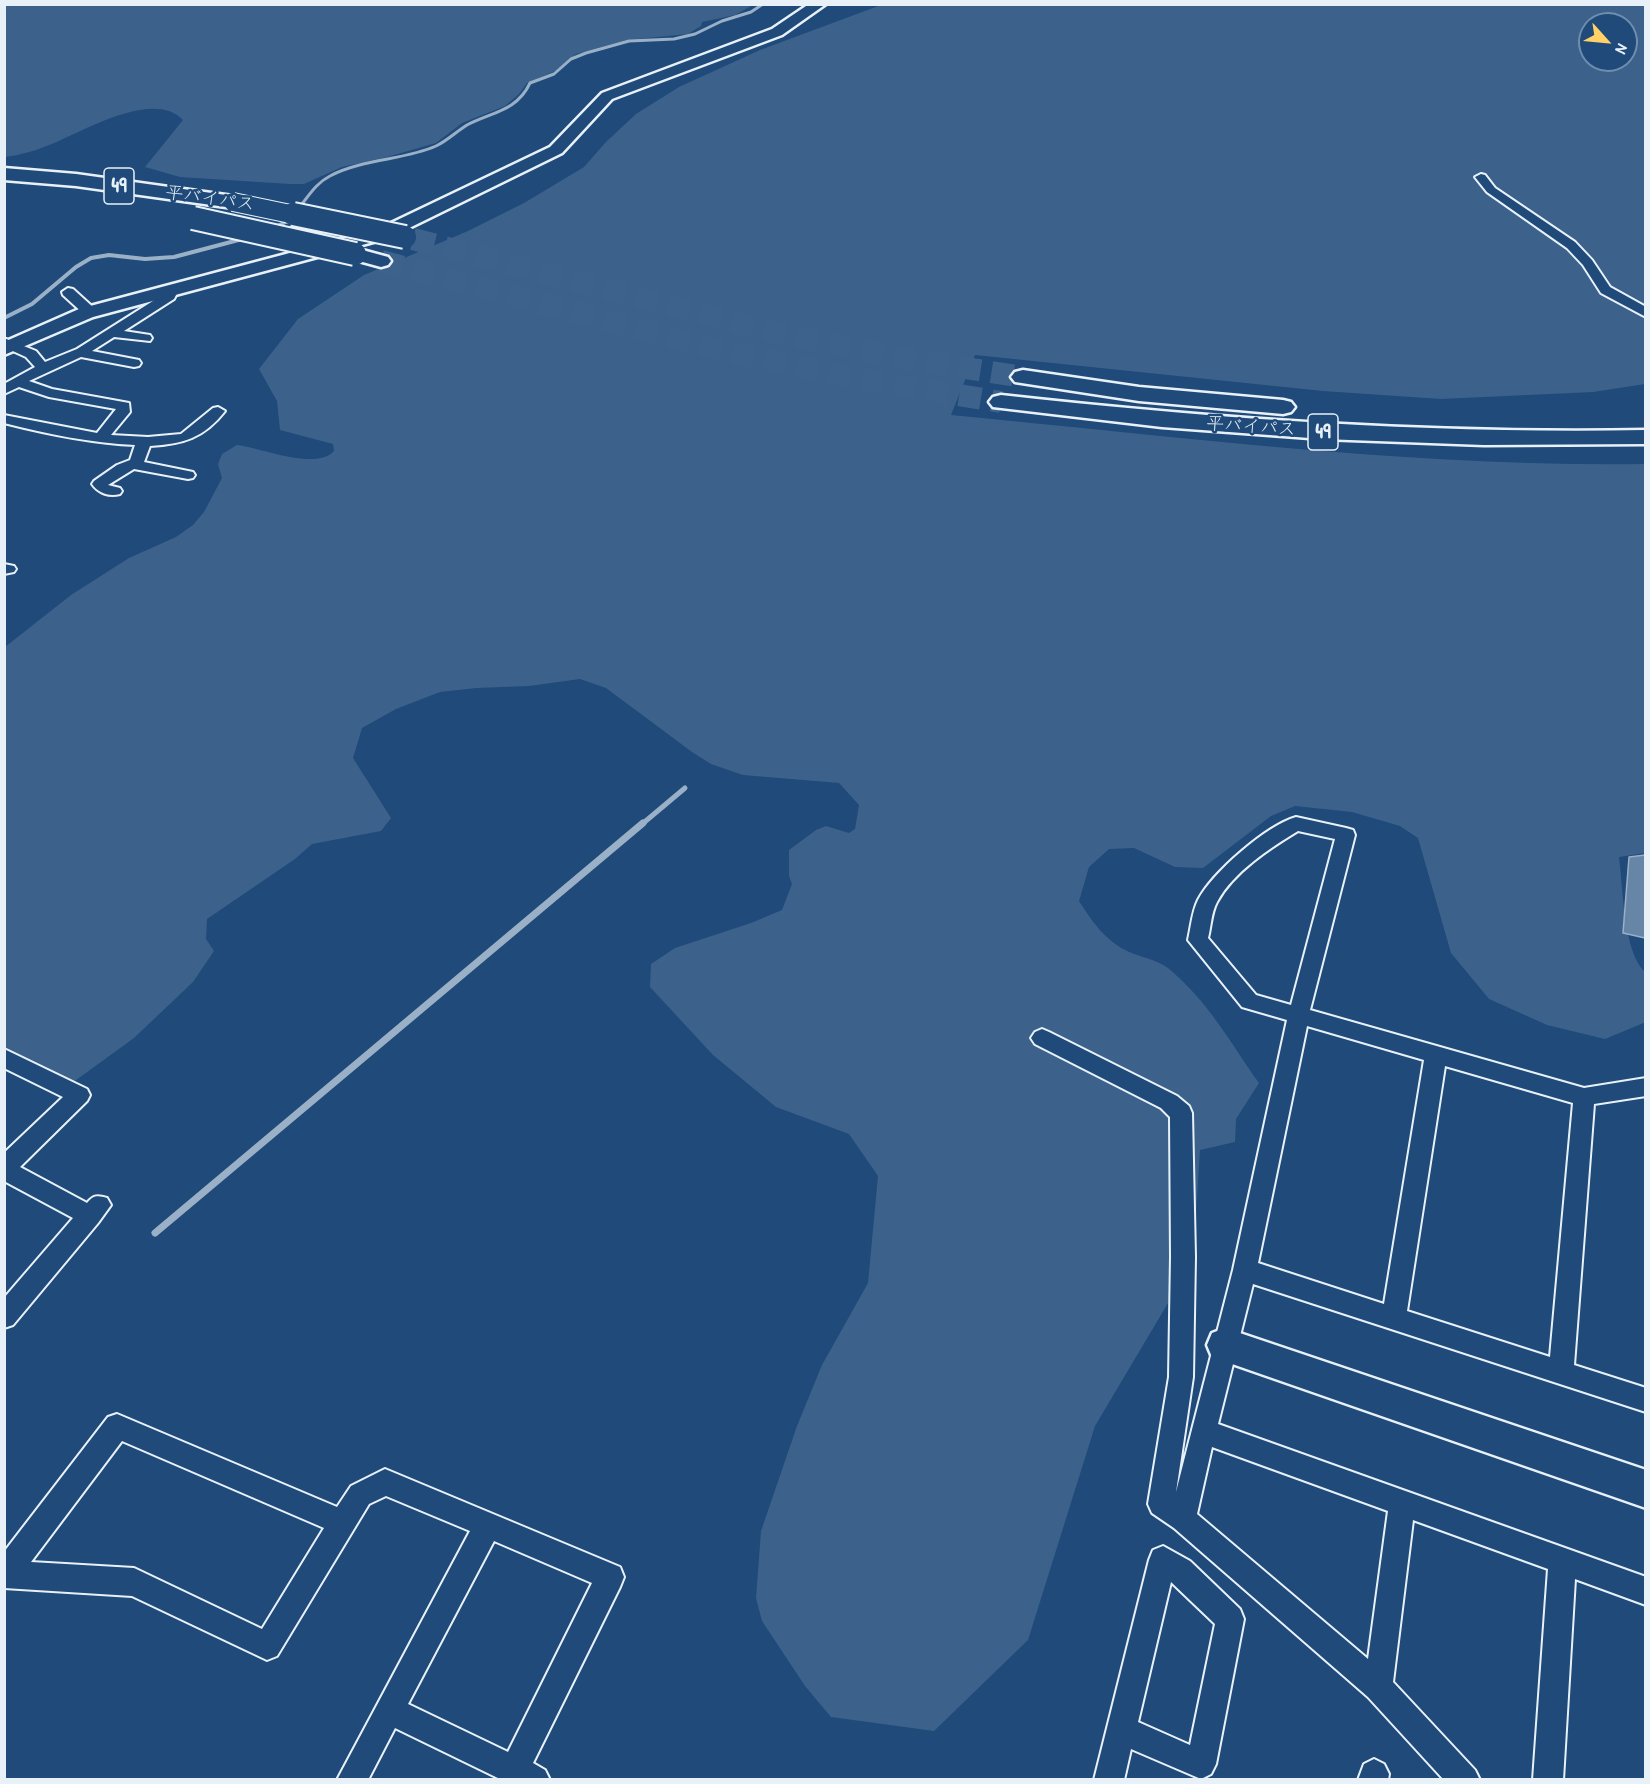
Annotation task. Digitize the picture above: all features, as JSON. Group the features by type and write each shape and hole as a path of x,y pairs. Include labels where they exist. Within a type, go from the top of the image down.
{"highway":[{"name":"平バイパス","path":"4,174 76,180 233,202 409,238"},
{"name":"平バイパス","path":"185,217 381,261"},
{"name":"平バイパス","path":"1023,377 1139,394 1304,409 1442,417 1594,420 1646,418"},
{"name":"平バイパス","path":"1001,402 1202,424 1398,436 1521,439 1646,437"},
{"path":"1398,436 1504,441 1646,442"}],"street":[{"path":"7,345 90,312 371,237 395,228 556,150 576,132 597,103 607,96 777,32 819,4"},
{"path":"1481,177 1491,190 1571,245 1588,264 1605,290 1646,313"},
{"path":"4,390 113,333 169,296 173,289"},
{"path":"68,292 90,312"},
{"path":"113,333 145,338"},
{"path":"7,345 31,354 43,368"},
{"path":"80,352 134,363"},
{"path":"19,382 56,394 124,406 123,411 101,437"},
{"path":"4,418 53,430 144,441 184,437 218,411"},
{"path":"136,463 144,441"},
{"path":"115,491 104,489 99,484 122,468 136,463 143,467 188,475"},
{"path":"1183,1519 1203,1431 1245,1270 1298,1017 1346,835 1296,824 1274,836 1218,885 1208,901 1198,940 1250,1001 1298,1017 1436,1053 1584,1097 1646,1087"},
{"path":"1042,1038 1169,1102 1181,1113 1183,1257 1181,1377 1161,1504 1183,1519 1378,1687 1465,1779"},
{"path":"1394,1319 1436,1053"},
{"path":"4,1058 79,1095 4,1168 94,1210 4,1317"},
{"path":"1561,1372 1584,1097"},
{"path":"1245,1270 1646,1400"},
{"path":"1225,1345 1646,1489"},
{"path":"5,1574 117,1426 343,1522"},
{"path":"1203,1431 1646,1591"},
{"path":"5,1574 134,1582 267,1646 360,1495 385,1482 610,1577 524,1775 388,1710"},
{"path":"1378,1687 1402,1503"},
{"path":"352,1779 487,1527"},
{"path":"1109,1779 1121,1730 1127,1708 1163,1560 1180,1571 1230,1619 1201,1764 1121,1730"},
{"path":"1548,1779 1563,1562"}],"shaded area":[{"path":"5,4 753,5 735,15 702,22 701,26 688,34 627,40 576,54 555,71 527,83 519,94 505,106 462,123 436,143 342,167 304,184 290,184 180,177 145,167 183,120 170,111 154,109 117,116 44,147 5,157"},
{"path":"881,5 1645,5 1645,384 1593,392 1441,399 1323,391 975,355 951,415 1384,456 1558,464 1645,464 1645,853 1619,857 1628,934 1632,950 1645,972 1646,1022 1605,1039 1547,1025 1489,999 1451,953 1418,838 1400,826 1352,812 1295,806 1271,816 1203,868 1175,867 1134,848 1109,849 1089,867 1079,901 1093,922 1117,945 1163,965 1182,981 1207,1008 1259,1083 1236,1119 1235,1142 1200,1150 1193,1261 1095,1426 1028,1640 934,1731 831,1717 805,1686 762,1621 756,1598 761,1531 797,1426 822,1365 868,1283 878,1176 849,1134 776,1107 713,1055 650,987 651,964 675,948 751,923 782,910 792,884 789,876 789,850 816,830 826,826 849,833 855,829 859,805 839,783 743,775 711,764 606,688 580,679 529,686 440,692 396,709 362,728 353,758 391,818 381,831 312,844 295,859 207,919 206,939 214,951 193,982 134,1038 72,1083 5,1067 5,647 71,595 129,558 176,537 193,525 204,512 222,478 218,464 222,454 237,445 302,459 326,457 334,451 333,444 280,430 277,401 259,369 298,319 364,275 468,231 524,203 584,167 606,142 636,114 679,87 760,50"},
{"path":"1646,855 1645,938 1623,933 1629,857"}],"waterway":[{"path":"298,209 316,186 330,176 356,166 424,151 436,146 467,125 511,105 525,92 530,83 554,74 571,59 629,41 674,39 695,34 722,21 751,12 763,4"},
{"path":"273,229 292,218"},
{"path":"4,318 32,304 76,267 91,258 109,255 145,259 174,257 246,238"},
{"path":"641,825 685,788"},
{"path":"155,1233 643,823"}],"tunnel":[{"path":"413,239 768,331 902,358 1023,377"},
{"path":"381,261 707,347 843,376 1001,402"}]}
